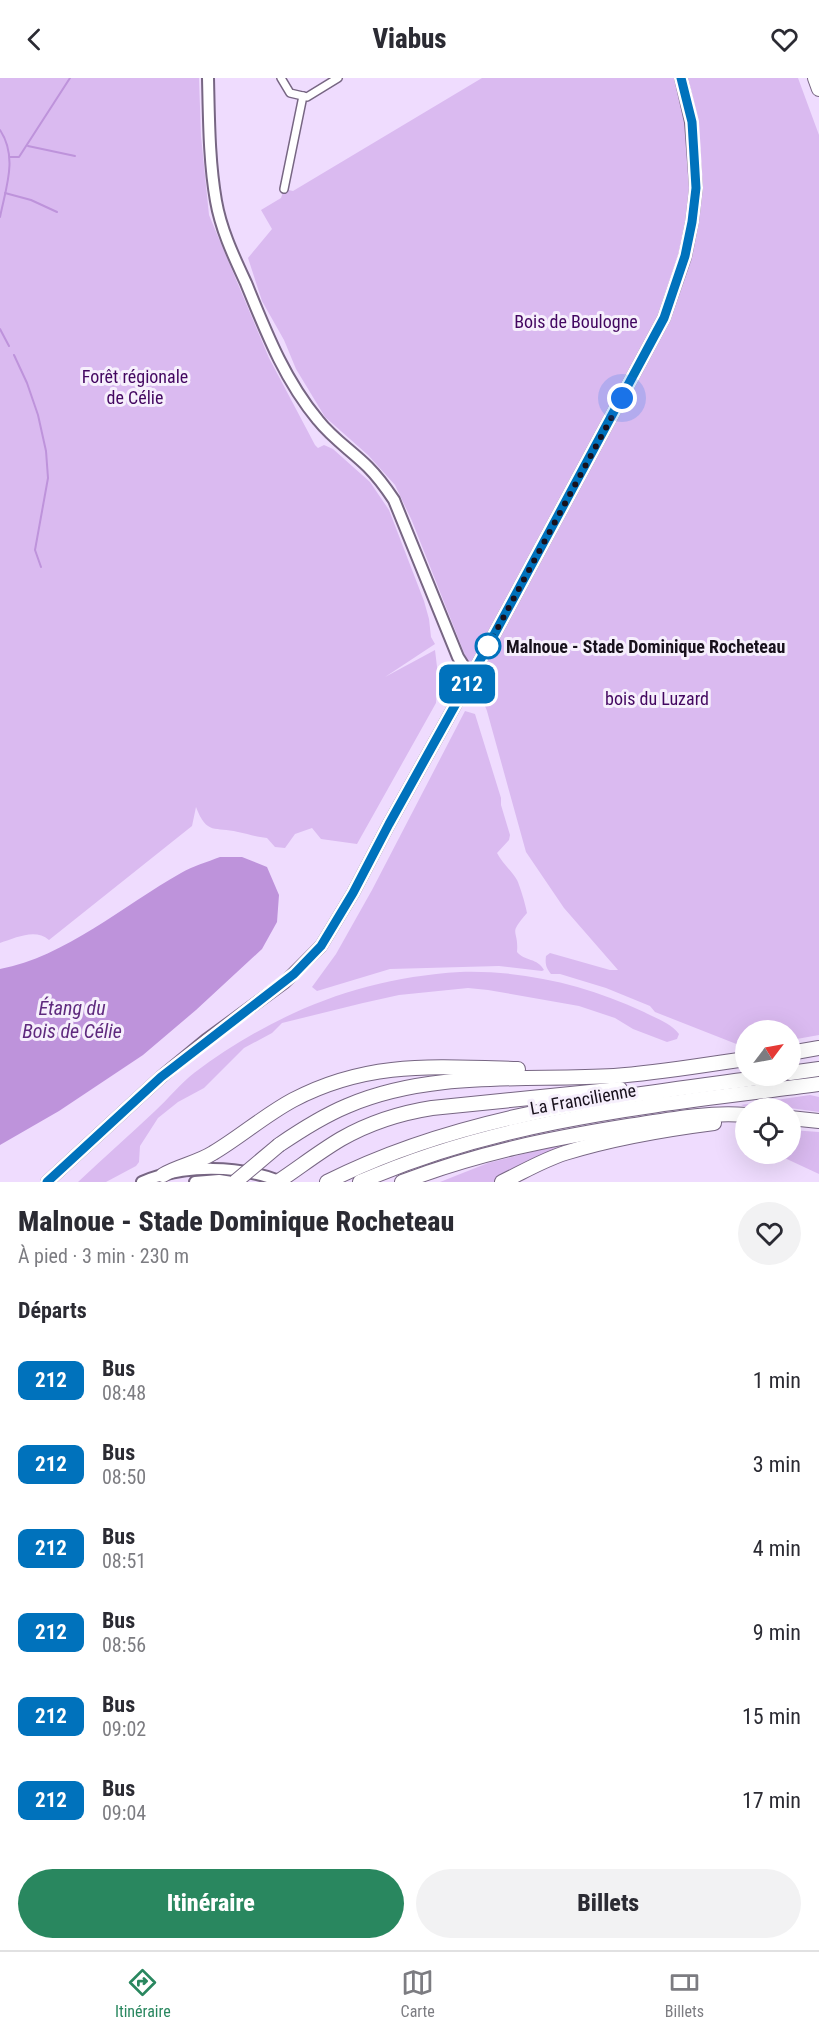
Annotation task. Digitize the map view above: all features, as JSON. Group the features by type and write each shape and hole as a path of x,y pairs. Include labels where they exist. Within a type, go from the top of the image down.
{"highway":[{"path":"815,78 819,89"},
{"path":"801,1051 819,1048"},
{"path":"233,1182 279,1144 318,1120 349,1105 408,1087 471,1079 616,1076 735,1060"},
{"path":"162,1175 205,1158 293,1101 354,1075 416,1067 439,1067 555,1070 569,1077"},
{"path":"801,1071 819,1069"},
{"name":"La Francilienne","path":"330,1180 425,1142 494,1121 570,1106 735,1081"},
{"name":"La Francilienne","path":"360,1182 428,1155 534,1125 650,1106 819,1084"},
{"path":"281,1181 341,1139 407,1112 444,1106 650,1086 669,1090"},
{"path":"402,1182 468,1159 536,1141 685,1117 735,1115"},
{"path":"502,1182 543,1162 584,1148 735,1119"},
{"path":"801,1119 819,1121"}],"main road":[{"path":"208,78 211,157 217,204 232,251 277,356 288,378 318,421 332,437 367,466 394,500 458,657 465,668 473,673"},
{"path":"47,1182 161,1077 206,1040 285,982 321,946 353,893 659,328 676,289 692,222 696,188 692,122 681,78"},
{"path":"142,1182 162,1175 205,1169 224,1169 281,1181"},
{"path":"195,1182 219,1180 233,1182"}],"street":[{"path":"280,78 290,93 307,97 338,78"},
{"path":"284,189 303,96"}],"green space":[{"name":"Forêt régionale de Célie","path":"0,78 199,78 201,136 209,215 269,358 315,445 318,448 324,445 333,449 370,482 389,510 424,601 431,637 435,644 385,677 435,650 438,675 436,703 357,844 321,839 312,828 295,834 285,848 275,847 267,838 208,826 196,807 192,826 49,940 44,936 32,934 0,943"},
{"name":"Bois de Boulogne","path":"482,78 798,78 819,135 819,1035 801,1038 801,1020 735,1020 735,1043 655,1012 650,1006 606,988 549,972 546,966 546,956 550,953 610,970 618,970 564,908 526,852 487,711 412,521 395,485 368,455 325,417 296,369 284,340 262,301 248,258 272,229 261,210 281,198 284,189 293,191"},
{"path":"465,711 475,714 510,835 509,840 497,853 517,880 527,913 517,925 515,932 517,952 538,963 544,970 499,966 390,969 317,991 312,987 336,954 372,890"},
{"path":"460,972 508,974 577,987 644,1012 667,1024 679,1034 677,1039 667,1042 633,1029 615,1018 579,1006 468,988 399,995 363,1003 282,1023 272,1033 244,1048 204,1088 178,1102 158,1118 140,1146 139,1162 136,1166 106,1182 78,1182 189,1077 255,1033 287,1016 353,991 388,982"},
{"path":"810,1095 819,1097 819,1112 801,1110 801,1098 789,1098"},
{"path":"801,1131 819,1132 819,1174 798,1164 801,1164"},
{"path":"594,1140 495,1182 440,1182 488,1163 555,1146"}],"water":[{"name":"Étang du Bois de Célie","path":"220,857 242,857 267,867 279,895 277,922 262,949 143,1055 59,1111 0,1145 0,969 24,963 71,942 181,873"}],"waterway":[{"path":"10,157 19,157 70,78"},
{"path":"0,130 5,140 9,161 0,217"},
{"path":"28,146 75,156"},
{"path":"5,193 31,200 57,212"},
{"path":"0,329 9,346"},
{"path":"14,355 38,415 46,451 48,478 35,550 41,567"}],"bus line":[{"name":"212","path":"47,1182 161,1077 206,1040 263,1000 304,965 321,946 353,893 601,438 664,318 676,289 692,222 696,188 692,122 681,78"}],"place":[{"name":"Malnoue - Stade Dominique Rocheteau","path":"488,646"}],"route":[{"path":"488,646 622,398"}],"park label":[{"name":"bois du Luzard","path":"657,698"}]}
